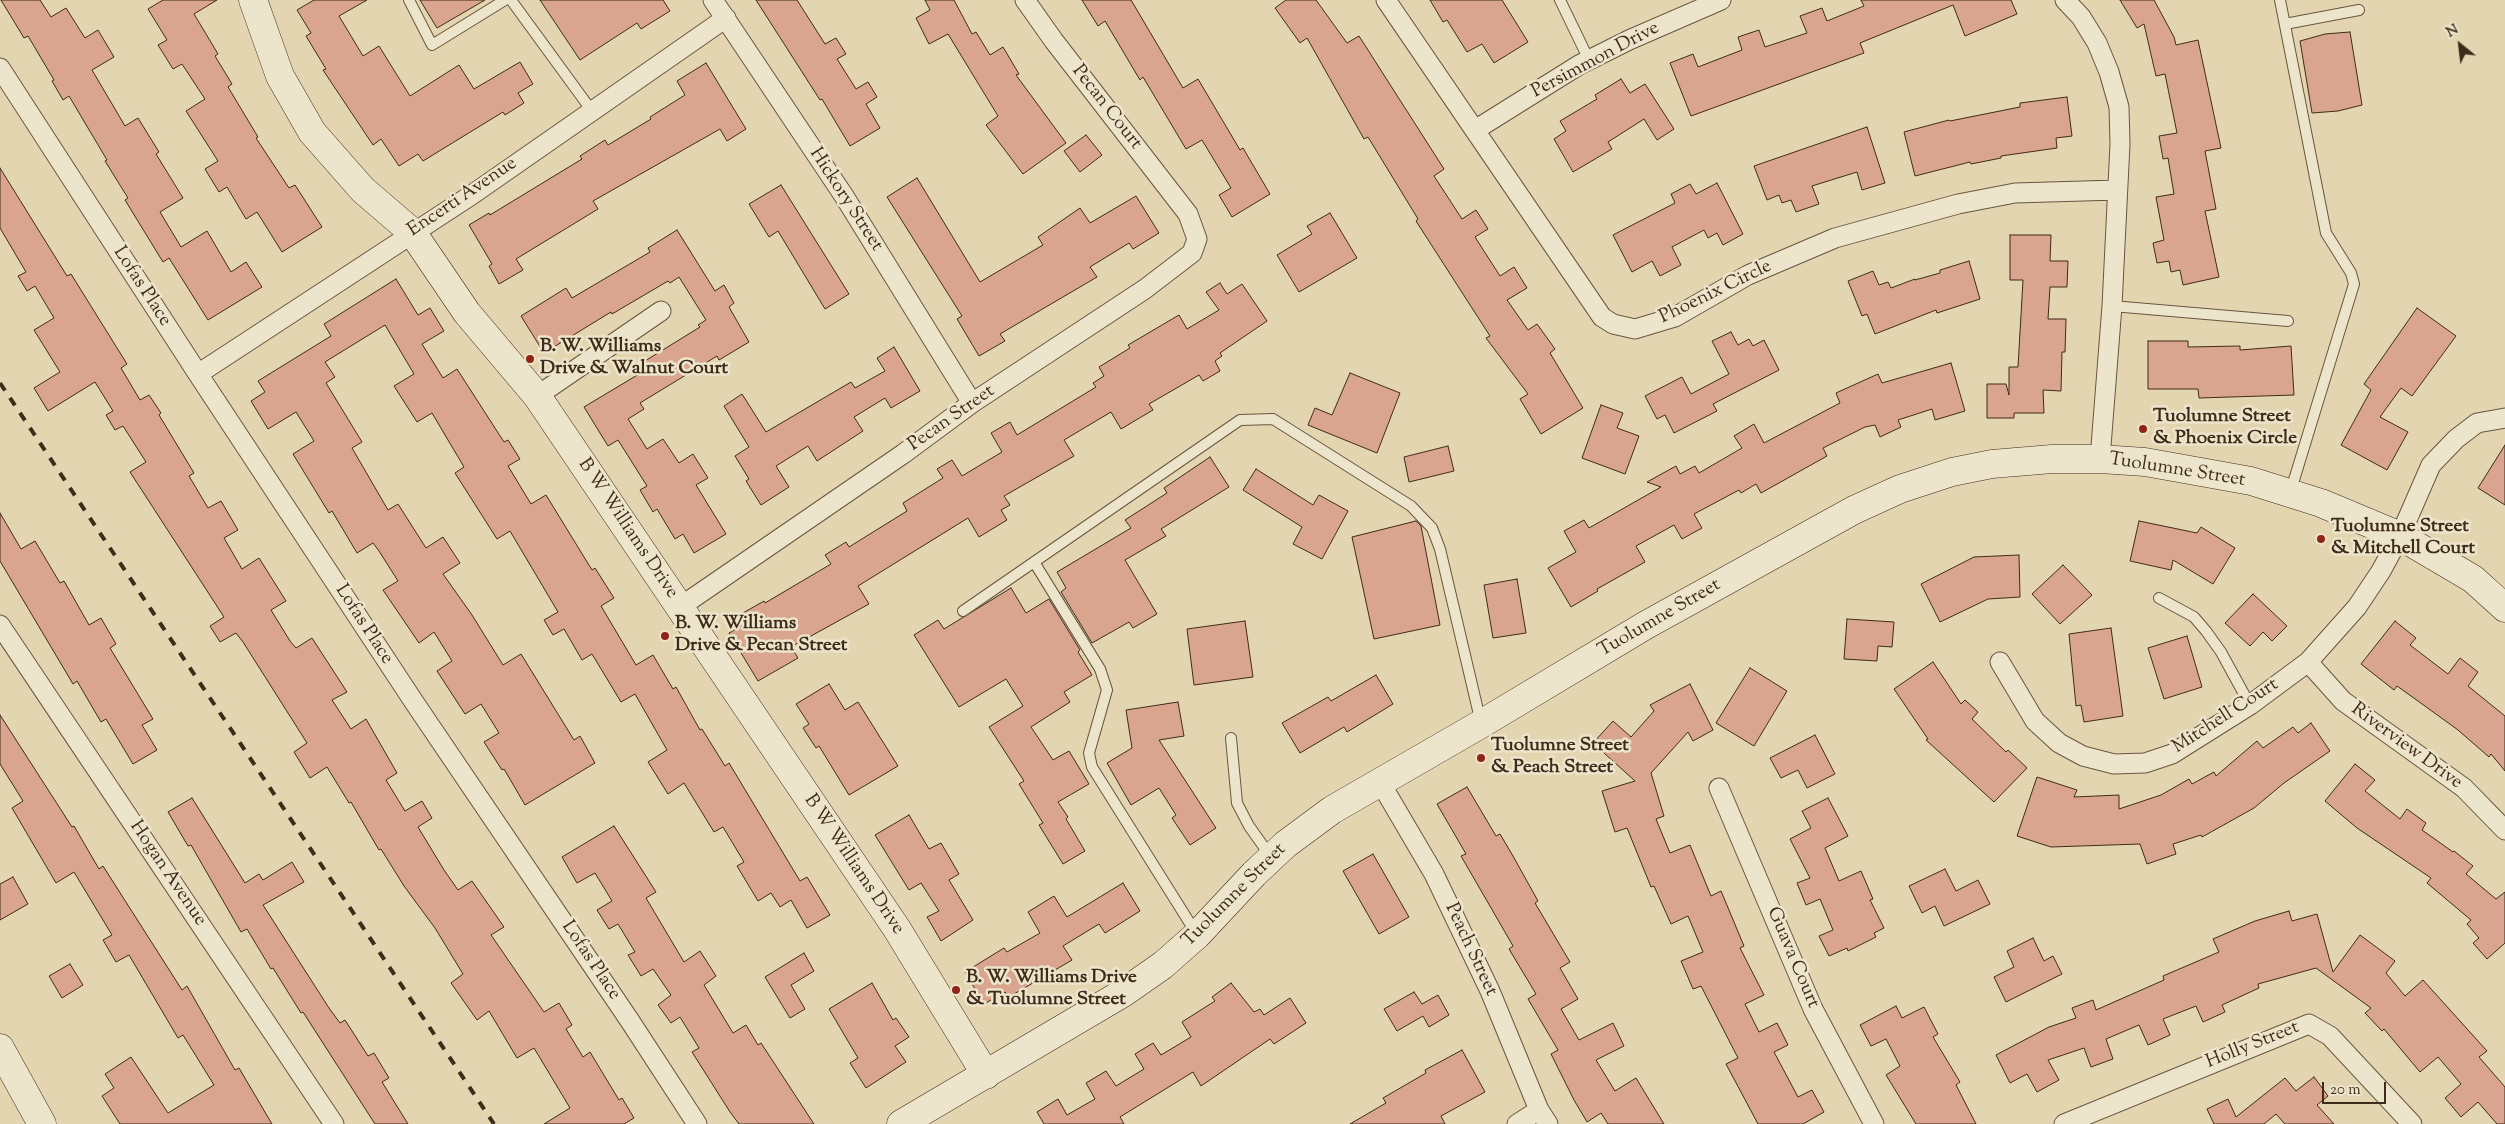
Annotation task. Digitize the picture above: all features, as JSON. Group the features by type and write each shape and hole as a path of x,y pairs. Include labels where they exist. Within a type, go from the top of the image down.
{"main road":[{"name":"B W Williams Drive","path":"253,0 280,76 312,132 363,190 412,232 467,313 537,396 897,929 986,1075"},
{"name":"Tuolumne Street","path":"901,1124 1123,993 1163,965 1198,935 1271,858 1332,810 1481,724 1646,625 1854,510 1900,489 1952,472 1992,464 2052,459 2100,459 2195,470 2251,481 2321,504 2400,536 2473,579 2505,608"},
{"path":"0,1048 42,1124"}],"street":[{"name":"Hickory Street","path":"713,0 844,196 972,402"},
{"name":"Pecan Court","path":"1025,0 1054,41 1188,216"},
{"name":"Phoenix Circle","path":"1386,0 1602,317 1613,324 1635,329 1675,317 1748,275 1835,238 1958,204 2015,193 2117,190"},
{"name":"Persimmon Drive","path":"1475,130 1589,60 1629,40 1721,0"},
{"path":"2065,0 2081,17 2097,43 2109,72 2118,107 2120,144 2112,306 2100,459"},
{"name":"Encerti Avenue","path":"198,374 472,194 726,18"},
{"name":"Lofas Place","path":"0,68 198,374 414,702 630,1021 697,1124"},
{"name":"Pecan Street","path":"680,607 903,454 972,402 1145,289 1192,253 1197,239 1188,216"},
{"path":"537,396 662,311"},
{"name":"Mitchell Court","path":"2000,662 2035,721 2059,743 2083,756 2114,764 2144,763 2172,754 2250,705 2308,662 2357,606 2400,536 2431,466 2456,439 2477,423 2505,418"},
{"name":"Hogan Avenue","path":"0,626 334,1124"},
{"name":"Riverview Drive","path":"2308,662 2343,701 2457,783 2505,830"},
{"name":"Peach Street","path":"1380,782 1434,874 1490,991 1543,1117"},
{"name":"Guava Court","path":"1719,788 1813,1010 1874,1124"},
{"name":"Holly Street","path":"2064,1124 2309,1024 2330,1036 2412,1124"},
{"path":"1517,1124 1543,1117"}],"lane":[{"path":"409,0 432,45 505,0"},
{"path":"511,0 592,111"},
{"path":"1560,0 1589,60"},
{"path":"2280,0 2326,233 2351,273 2354,284 2290,494"},
{"path":"2286,24 2359,10"},
{"path":"2112,306 2288,321"},
{"path":"963,611 1240,420 1273,419 1411,506 1432,528 1440,549 1481,724"},
{"path":"1034,562 1100,668 1107,690 1089,753 1092,767 1198,935"},
{"path":"2159,598 2194,617 2206,631 2221,652 2250,705"},
{"path":"1231,738 1237,804 1249,826 1271,858"}],"building":[{"path":"1,0 40,0 51,17 66,8 85,38 98,30 114,57 92,70 125,126 138,118 159,152 156,154 183,198 160,212 181,247 207,231 231,272 246,262 262,287 208,320 169,258 163,262 125,200 128,198 69,96 63,100 52,81 54,80 28,36 24,38"},
{"path":"163,0 217,0 194,14 218,54 215,56 232,84 228,87 258,137 256,138 289,188 295,185 322,227 282,252 257,212 246,219 227,187 219,192 205,169 218,161 186,111 205,99 182,64 173,69 158,45 167,40 148,9"},
{"path":"314,0 367,0 339,16 363,56 379,46 410,96 459,65 474,89 520,62 533,84 518,93 524,103 505,115 503,112 423,161 418,154 399,166 381,139 373,145 323,70 326,69 306,36 311,33 297,10"},
{"path":"420,0 485,0 437,28"},
{"path":"540,0 663,0 670,11 641,29 637,23 580,60"},
{"path":"756,0 797,0 825,44 836,38 846,54 837,59 856,89 868,82 877,97 866,104 880,128 850,146 822,99 820,100"},
{"path":"925,0 954,0 972,34 976,32 990,55 1003,47 1019,74 1016,75 1066,143 1023,174 986,125 998,116 948,34 929,44 916,18 930,10"},
{"path":"1082,0 1131,0 1183,88 1198,79 1240,150 1243,148 1270,194 1232,217 1219,195 1231,188 1202,140 1186,149 1143,77 1140,80 1105,21 1098,26"},
{"path":"1286,0 1316,0 1347,43 1359,36 1444,169 1434,176 1462,219 1476,210 1488,229 1475,237 1500,276 1514,267 1527,288 1507,300 1528,330 1537,324 1555,349 1550,353 1583,408 1541,434 1520,399 1528,394 1486,338 1490,336 1416,221 1418,219 1368,137 1364,139 1307,38 1300,43 1275,8"},
{"path":"1430,0 1502,0 1528,42 1494,63 1482,44 1467,52 1447,20 1443,22"},
{"path":"1861,0 2011,0 2017,14 1965,36 1953,5 1860,43 1864,53 1691,116 1670,63 1693,54 1698,67 1742,50 1738,37 1759,30 1765,47 1807,33 1800,16 1822,8 1827,21 1864,6"},
{"path":"2120,0 2154,0 2174,37 2176,45 2198,40 2221,148 2205,151 2216,209 2205,211 2219,277 2183,285 2180,270 2171,272 2169,261 2157,263 2153,243 2164,240 2156,197 2174,194 2168,158 2163,159 2159,136 2177,133 2165,74 2156,76 2144,24 2137,28"},
{"path":"2350,32 2362,105 2338,111 2312,113 2300,41 2325,34"},
{"path":"706,63 746,129 727,141 720,129 593,201 598,209 516,259 523,270 499,284 489,266 492,264 469,225 489,213 490,215 582,159 580,156 605,140 608,145 651,119 650,117 685,95 677,81"},
{"path":"1621,79 1630,93 1645,84 1674,129 1657,140 1644,119 1608,142 1612,149 1573,172 1554,139 1566,131 1560,121 1597,99 1595,95"},
{"path":"2067,97 2072,136 2056,138 2057,148 2001,156 2001,158 1971,164 1970,162 1915,176 1904,132 1949,120 2020,107 2020,103"},
{"path":"1867,127 1885,183 1862,190 1857,172 1812,186 1819,204 1796,212 1791,200 1782,203 1779,195 1767,200 1754,166"},
{"path":"1086,135 1102,155 1080,172 1064,151"},
{"path":"0,168 67,276 71,274 127,364 121,368 140,400 149,395 161,413 159,415 194,473 189,476 208,508 221,501 238,530 224,538 242,569 259,558 286,601 271,610 290,641 296,648 312,638 347,692 332,700 351,729 366,719 397,773 386,780 405,811 422,801 432,818 418,827 444,870 458,890 472,881 504,927 491,935 544,1012 559,1003 572,1025 566,1029 583,1057 590,1052 619,1100 622,1098 634,1118 624,1124 544,1124 570,1108 534,1048 517,1058 489,1011 477,1020 451,983 463,974 435,928 404,886 381,849 379,850 351,802 349,803 327,767 310,778 294,752 307,743 243,642 236,633 220,642 210,626 224,617 130,472 146,462 123,426 115,430 106,415 113,411 95,382 48,411 34,388 60,372 34,330 54,318 35,286 27,291 18,276 26,272 0,228"},
{"path":"917,178 980,282 1043,245 1038,237 1080,208 1090,223 1136,196 1159,233 1133,249 1129,243 1090,267 1097,277 1000,334 1005,341 979,356 957,319 962,316 887,197"},
{"path":"1717,183 1743,234 1723,245 1717,233 1708,238 1704,230 1672,247 1681,265 1660,276 1652,261 1632,272 1613,235 1675,203 1671,194 1690,184 1696,194"},
{"path":"781,185 849,294 825,309 778,231 769,237 749,204"},
{"path":"1330,213 1357,258 1299,292 1277,255 1312,234 1307,226"},
{"path":"677,230 715,291 724,285 734,303 729,307 749,342 719,360 717,356 640,403 644,409 628,419 647,449 663,439 679,463 693,454 708,478 696,485 726,534 694,553 683,534 675,539 657,509 653,512 640,490 647,486 618,440 608,446 584,407 649,368 645,361 700,327 698,325 706,320 679,277 670,283 668,281 612,314 611,312 544,353 521,316 566,288 572,298 650,252 648,248"},
{"path":"2010,235 2051,235 2050,261 2068,261 2067,287 2050,287 2048,319 2066,319 2065,352 2062,352 2061,391 2043,390 2044,413 2014,413 2014,418 1987,418 1987,384 2006,384 2009,395 2009,367 2018,367 2023,280 2010,280"},
{"path":"1969,261 1980,299 1937,313 1936,310 1875,334 1867,314 1862,316 1848,281 1873,271 1879,285 1888,282 1891,288 1915,279 1940,273 1940,270"},
{"path":"396,279 418,315 430,308 444,331 422,344 443,378 457,369 504,442 508,440 520,459 508,466 531,504 546,495 592,570 595,568 614,598 601,606 636,665 653,655 673,689 676,687 700,730 702,729 725,766 729,763 800,881 807,877 830,915 807,928 791,900 780,907 771,893 758,901 737,866 744,862 723,827 714,832 684,783 668,794 648,762 667,750 635,694 621,702 592,654 582,660 564,629 553,635 544,620 558,612 510,531 497,539 455,473 464,467 432,413 417,422 394,386 414,374 385,325 325,362 335,377 326,383 362,442 352,448 388,510 398,504 426,548 443,537 460,563 443,574 472,615 503,665 521,654 574,740 580,736 595,763 525,805 504,769 502,770 484,742 499,733 481,704 465,714 437,671 452,661 434,632 419,643 383,590 398,581 379,551 373,543 357,553 332,511 329,513 293,454 314,441 296,412 268,429 251,401 265,392 258,381 331,336 324,324"},
{"path":"1220,283 1227,294 1242,284 1267,321 1220,353 1222,356 1215,361 1220,371 1203,381 1199,375 1149,404 1153,410 1121,429 1111,412 1064,440 1074,456 1004,496 1010,505 1001,510 1007,520 979,537 968,518 858,586 869,604 791,647 798,658 758,681 729,633 748,622 743,613 764,601 765,603 831,564 825,555 846,542 849,547 907,511 903,503 943,478 937,469 952,460 962,476 1002,452 991,433 1010,422 1017,435 1096,387 1093,383 1104,376 1099,367 1130,348 1128,345 1179,315 1187,329 1219,310 1206,292"},
{"path":"2417,308 2456,336 2412,396 2401,388 2380,417 2408,432 2387,470 2341,445 2371,390 2364,384"},
{"path":"1731,332 1738,345 1749,339 1753,346 1764,340 1779,370 1713,404 1717,411 1674,433 1665,415 1657,419 1645,396 1682,377 1691,394 1729,374 1712,341"},
{"path":"2148,341 2188,341 2188,347 2240,346 2240,350 2291,346 2294,395 2199,398 2198,389 2148,389"},
{"path":"894,347 920,391 891,408 885,398 854,417 863,431 817,461 808,446 776,466 789,487 761,505 746,481 749,479 735,456 749,447 724,406 742,394 766,432 851,382 855,388 885,371 877,358"},
{"path":"1951,363 1965,411 1935,420 1932,409 1898,420 1901,427 1880,437 1875,425 1865,427 1823,448 1827,456 1761,493 1756,484 1741,493 1739,490 1694,514 1702,528 1682,539 1674,525 1636,546 1645,562 1597,589 1598,591 1571,607 1548,568 1576,552 1564,531 1584,520 1589,528 1661,487 1647,482 1676,466 1680,474 1695,466 1699,473 1742,448 1734,436 1754,424 1764,443 1840,403 1836,393 1878,374 1882,383"},
{"path":"1350,373 1400,393 1377,453 1308,425 1315,408 1332,415"},
{"path":"1601,405 1623,413 1617,428 1639,436 1625,474 1582,458"},
{"path":"2505,445 2505,505 2478,488"},
{"path":"1448,446 1454,471 1409,482 1404,457"},
{"path":"1210,457 1229,487 1161,529 1166,536 1125,560 1157,614 1133,628 1129,622 1092,643 1061,592 1066,588 1057,572 1131,528 1125,520 1167,493 1164,488"},
{"path":"1256,469 1313,505 1319,495 1348,511 1322,559 1293,544 1302,527 1243,490"},
{"path":"0,513 21,549 35,541 60,583 64,581 89,625 101,618 116,644 110,648 153,719 142,725 157,750 133,764 106,719 101,722 77,681 73,684 0,561"},
{"path":"1416,521 1421,526 1440,625 1374,639 1352,537"},
{"path":"2139,521 2197,533 2201,527 2235,548 2213,584 2173,560 2171,570 2130,561"},
{"path":"2019,555 2020,597 1988,599 1940,622 1921,584 1974,557"},
{"path":"2063,565 2092,595 2060,624 2032,594"},
{"path":"1517,579 1526,633 1493,638 1484,585"},
{"path":"1011,588 1026,613 1049,599 1080,650 1078,652 1092,675 1064,692 1070,702 1031,727 1053,760 1069,751 1089,784 1058,802 1068,817 1066,819 1085,851 1063,864 1039,825 1043,823 1019,784 1024,781 989,727 1023,706 1006,679 959,707 914,635 938,620 944,629"},
{"path":"2253,594 2287,626 2272,641 2263,632 2250,646 2225,623"},
{"path":"1847,619 1894,622 1892,647 1878,646 1877,661 1844,659"},
{"path":"1245,621 1253,677 1194,685 1187,629"},
{"path":"2395,621 2416,638 2410,645 2448,674 2460,658 2478,672 2468,686 2505,716 2505,771 2491,754 2489,757 2458,730 2397,686 2394,690 2361,664"},
{"path":"2111,628 2123,716 2084,722 2081,705 2076,706 2069,634"},
{"path":"2187,636 2202,687 2164,699 2148,648"},
{"path":"1933,662 1961,704 1965,700 1978,712 1972,719 2006,752 2008,750 2027,768 1994,802 1926,740 1928,739 1894,689"},
{"path":"1750,668 1787,691 1754,746 1716,723"},
{"path":"1376,675 1393,704 1347,732 1344,727 1300,753 1282,723 1328,697 1331,701"},
{"path":"829,684 845,710 858,702 898,766 849,795 819,746 816,748 803,728 809,724 796,704"},
{"path":"1690,684 1713,730 1693,741 1688,732 1651,773 1664,816 1656,819 1670,853 1690,845 1711,896 1721,891 1744,946 1740,948 1764,995 1745,1004 1759,1032 1777,1023 1788,1045 1774,1052 1798,1097 1812,1090 1824,1112 1803,1124 1758,1124 1726,1064 1738,1058 1701,986 1693,989 1681,961 1703,952 1688,916 1671,924 1654,886 1651,887 1627,828 1615,832 1602,791 1635,781 1593,743 1613,721 1631,737 1654,711 1650,705"},
{"path":"1178,702 1184,736 1159,740 1216,828 1190,845 1172,818 1176,815 1159,788 1131,805 1107,763 1132,748 1126,710"},
{"path":"0,715 72,827 74,826 99,869 103,866 182,990 187,986 235,1070 239,1068 272,1124 120,1124 102,1096 114,1088 105,1074 131,1057 168,1113 214,1085 183,1035 178,1038 129,955 116,962 103,940 112,935 74,872 56,883 12,808 23,801 0,764"},
{"path":"2311,723 2330,751 2284,783 2254,808 2202,837 2201,835 2173,844 2176,854 2147,864 2140,844 2051,847 2017,836 2037,777 2077,790 2074,797 2119,795 2119,809 2161,795 2189,779 2192,784 2214,772 2216,776 2257,741 2263,748 2293,727 2298,733"},
{"path":"1815,735 1835,774 1807,788 1798,770 1781,778 1770,758"},
{"path":"2355,764 2375,780 2365,791 2400,819 2407,809 2426,823 2422,830 2473,866 2466,874 2496,899 2505,892 2505,943 2487,959 2473,943 2479,938 2467,924 2471,920 2427,883 2431,878 2357,828 2325,801"},
{"path":"1467,787 1496,836 1500,834 1513,856 1538,901 1535,903 1570,962 1560,968 1578,999 1561,1009 1579,1040 1613,1023 1624,1046 1596,1060 1615,1091 1636,1078 1664,1124 1608,1124 1601,1113 1587,1122 1574,1100 1551,1054 1558,1050 1528,999 1536,994 1509,949 1513,946 1461,856 1466,854 1437,804"},
{"path":"192,798 245,883 259,874 263,880 292,862 304,882 263,905 340,1023 345,1020 368,1056 374,1053 389,1078 382,1082 408,1124 375,1124 303,1012 301,1013 273,968 271,969 247,929 241,932 191,845 188,846 168,812"},
{"path":"1828,798 1848,836 1825,848 1839,881 1861,871 1873,899 1870,900 1884,928 1874,933 1876,937 1848,951 1847,948 1829,956 1819,936 1833,930 1820,899 1806,905 1797,883 1810,878 1790,839 1811,828 1802,811"},
{"path":"909,815 929,849 941,843 959,874 949,880 973,920 941,941 927,917 939,911 921,883 909,890 875,835"},
{"path":"614,826 656,892 646,898 684,962 700,951 716,976 704,985 733,1033 746,1025 758,1045 761,1043 814,1124 739,1124 692,1052 699,1048 680,1017 671,1023 658,1005 671,995 653,969 641,976 628,955 635,952 618,924 609,929 597,910 612,901 595,873 577,883 562,857"},
{"path":"1373,854 1409,917 1379,934 1343,871"},
{"path":"1945,869 1956,891 1978,880 1990,904 1944,926 1935,906 1922,913 1909,886"},
{"path":"13,877 28,904 0,920 0,884"},
{"path":"1123,883 1140,911 1105,933 1099,924 1063,946 1072,960 1009,997 1005,992 984,1004 965,972 1004,948 1007,952 1040,933 1028,912 1054,896 1067,917"},
{"path":"2289,911 2292,921 2317,914 2333,972 2360,935 2395,961 2386,973 2405,996 2423,980 2487,1051 2479,1057 2505,1087 2505,1124 2497,1124 2478,1102 2461,1117 2445,1098 2461,1084 2438,1057 2420,1072 2384,1029 2382,1031 2365,1013 2371,1008 2316,968 2258,984 2259,988 2222,1005 2225,1012 2203,1022 2196,1006 2163,1019 2170,1035 2148,1045 2139,1025 2106,1039 2113,1059 2091,1067 2084,1048 2048,1060 2059,1080 2037,1092 2027,1074 2010,1083 1996,1055 2049,1027 2076,1018 2072,1008 2093,1000 2096,1010 2164,980 2163,976 2219,952 2213,939 2255,921"},
{"path":"2033,938 2044,961 2053,956 2062,974 2006,1002 1994,977 2014,967 2007,951"},
{"path":"804,953 814,971 791,985 805,1009 790,1018 765,977"},
{"path":"70,964 83,985 62,998 49,976"},
{"path":"872,983 893,1020 896,1018 909,1037 895,1046 906,1062 866,1088 850,1063 858,1058 829,1009"},
{"path":"1231,983 1254,1012 1260,1009 1264,1015 1290,998 1306,1023 1274,1044 1270,1039 1201,1086 1193,1072 1120,1117 1124,1124 1044,1124 1037,1112 1058,1099 1067,1115 1095,1099 1086,1083 1106,1071 1116,1086 1144,1069 1135,1054 1153,1043 1161,1055 1191,1037 1182,1022 1215,1001 1212,997"},
{"path":"1414,992 1422,1004 1438,995 1449,1015 1429,1027 1423,1016 1397,1031 1384,1009"},
{"path":"1896,1006 1902,1018 1924,1007 1938,1034 1933,1037 1960,1082 1956,1085 1976,1124 1916,1124 1886,1075 1900,1066 1886,1039 1871,1046 1860,1025"},
{"path":"1462,1050 1485,1092 1441,1116 1445,1124 1350,1124 1386,1103 1383,1098 1426,1073 1425,1070"},
{"path":"2314,1077 2328,1096 2317,1105 2334,1124 2285,1124 2276,1114 2264,1124 2214,1124 2207,1109 2228,1099 2236,1117 2285,1078 2296,1091"}],"railway":[{"path":"0,383 494,1124"}],"place":[{"name":"B. W. Williams Drive & Walnut Court","path":"530,359"},
{"name":"Tuolumne Street & Phoenix Circle","path":"2143,429"},
{"name":"Tuolumne Street & Mitchell Court","path":"2321,539"},
{"name":"B. W. Williams Drive & Pecan Street","path":"665,636"},
{"name":"Tuolumne Street & Peach Street","path":"1481,758"},
{"name":"B. W. Williams Drive & Tuolumne Street","path":"956,990"}]}
